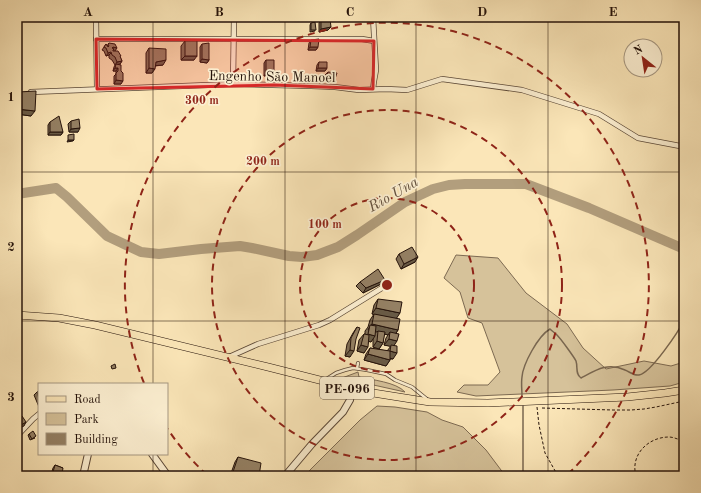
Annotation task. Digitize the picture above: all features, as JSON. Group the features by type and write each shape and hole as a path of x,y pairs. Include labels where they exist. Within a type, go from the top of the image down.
{"main road":[{"name":"PE-096","path":"17,315 59,318 102,327 230,357 352,389 430,402 488,403 627,397 684,390"}],"street":[{"path":"96,17 97,89"},
{"path":"233,84 234,17"},
{"path":"373,17 376,70 373,89"},
{"path":"96,39 362,39 374,41"},
{"name":"Engenho São Manoel","path":"25,92 233,84 335,87 359,90 407,90 442,79 522,90 599,114 638,138 684,146"},
{"path":"230,357 258,344 319,325 330,320 390,283"},
{"path":"285,476 343,412 350,400 352,389"},
{"path":"17,436 38,415"},
{"path":"83,476 88,455"},
{"path":"153,455 168,476"}],"lane":[{"path":"357,368 358,363"},
{"path":"322,381 336,373 352,368 380,372 412,387 430,402"}],"path":[{"path":"558,476 545,453 539,425 538,407 631,410 656,407 684,401"},
{"path":"636,476 635,473 638,453 646,444 663,437 671,437 684,442"}],"highlighted area":[{"path":"96,39 374,41 373,89 274,85 97,89"}],"green space":[{"path":"456,255 498,258 526,293 567,324 583,348 606,369 644,361 671,366 684,362 684,382 670,386 613,390 476,396 457,392 464,385 488,385 500,372 482,323 468,318 460,292 444,278"},
{"path":"358,372 359,377 390,384 405,392 342,378"},
{"path":"377,406 427,412 442,420 463,427 486,450 504,474 503,476 307,476 309,471 360,420"}],"building":[{"path":"330,19 331,27 321,29 321,20"},
{"path":"315,22 316,30 311,30 311,23"},
{"path":"319,39 318,47 310,47 311,40"},
{"path":"185,41 197,41 197,56 185,56"},
{"path":"109,43 115,44 117,48 113,47 113,51 118,51 122,61 117,62 111,52 108,53 104,47 106,44 108,47"},
{"path":"209,43 209,60 202,59 202,44"},
{"path":"149,48 166,49 166,60 156,62 155,69 149,68"},
{"path":"266,60 274,60 274,72 266,73"},
{"path":"319,62 327,62 327,68 318,68"},
{"path":"116,64 121,65 123,81 116,80 118,68 115,68"},
{"path":"328,72 337,73 335,79 326,78"},
{"path":"36,91 35,111 17,109 18,92"},
{"path":"59,116 63,132 50,132 50,122"},
{"path":"79,119 80,128 71,129 71,121"},
{"path":"74,134 74,140 68,140 68,135"},
{"path":"412,247 418,257 404,264 399,254"},
{"path":"378,269 385,280 366,288 360,282"},
{"path":"378,299 402,302 400,313 376,308"},
{"path":"374,314 400,319 398,330 372,324"},
{"path":"370,325 376,326 375,336 368,334"},
{"path":"357,327 360,328 354,351 350,350 351,338"},
{"path":"378,331 385,332 383,343 377,341"},
{"path":"390,332 399,334 397,341 389,339"},
{"path":"364,334 369,335 368,347 361,345"},
{"path":"391,345 397,346 397,353 390,351"},
{"path":"370,348 390,351 390,360 368,354"},
{"path":"115,364 116,368 112,369 111,366"},
{"path":"22,416 26,422 18,427 17,419"},
{"path":"33,431 36,436 32,439 29,434"},
{"path":"238,457 261,463 259,476 250,476 233,472"},
{"path":"55,465 63,468 62,474 53,472"}],"waterway":[{"name":"Rio Una","path":"17,194 56,188 107,236 141,252 159,254 240,246 289,256 302,257 317,255 338,247 405,202 433,189 449,185 465,184 526,184 589,208 684,249"},
{"path":"522,396 522,379 525,365 536,344 550,329 559,337 575,359 578,374 581,378 597,370 608,367 619,368 639,375 644,373 657,360 671,342 684,320"},
{"path":"523,406 523,476"}]}
